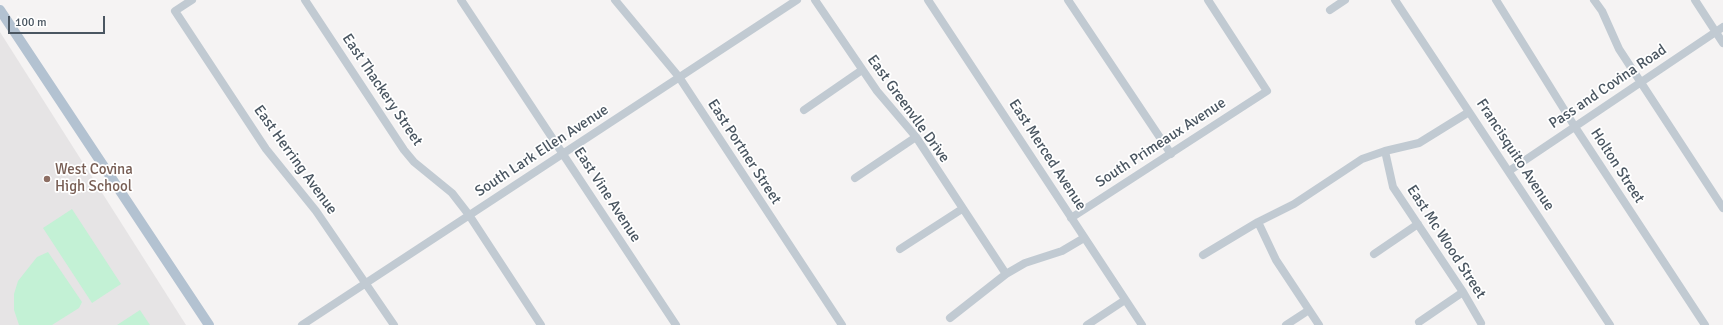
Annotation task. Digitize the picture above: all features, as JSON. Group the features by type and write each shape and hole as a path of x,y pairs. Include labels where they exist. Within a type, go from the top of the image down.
{"main road":[{"path":"0,10 209,325"}],"street":[{"name":"East Herring Avenue","path":"192,0 175,11 266,149 316,211 394,325"},
{"name":"East Thackery Street","path":"305,0 404,150 414,162 452,193 469,216 541,325"},
{"name":"East Vine Avenue","path":"461,0 676,325"},
{"name":"East Portner Street","path":"615,0 679,77 842,325"},
{"name":"South Lark Ellen Avenue","path":"302,325 797,0"},
{"name":"East Greenvlle Drive","path":"815,0 877,92 916,137 1006,274"},
{"name":"East Merced Avenue","path":"928,0 1142,325"},
{"path":"1068,0 1171,154"},
{"name":"South Primeaux Avenue","path":"1071,218 1267,92 1208,0"},
{"path":"1330,10 1345,0"},
{"name":"Francisquito Avenue","path":"1395,0 1610,325"},
{"name":"Holton Street","path":"1496,0 1575,127 1705,325"},
{"path":"1594,0 1602,11 1619,49 1640,83 1723,208"},
{"path":"1695,0 1723,43"},
{"name":"Pass and Covina Road","path":"1509,171 1723,27"},
{"path":"804,110 862,70"},
{"path":"1203,255 1258,222 1294,204 1362,159 1419,143 1469,112"},
{"path":"855,178 916,137"},
{"name":"East Mc Wood Street","path":"1384,152 1393,187 1463,292 1481,323"},
{"path":"900,249 962,209"},
{"path":"1258,222 1276,260 1319,325"},
{"path":"1374,254 1418,224"},
{"path":"950,318 1006,274 1025,263 1062,251 1084,238"},
{"path":"1419,322 1463,292"},
{"path":"1087,325 1125,300"},
{"path":"1286,325 1308,310"}],"shaded area":[{"name":"West Covina High School","path":"0,32 186,325 0,325"}],"green space":[{"path":"72,209 121,284 92,303 43,228"},
{"path":"48,252 82,302 79,308 52,325 19,325 14,310 14,294 18,281 37,257"},
{"path":"140,310 150,325 117,325"}],"place":[{"name":"West Covina High School","path":"47,179"}]}
